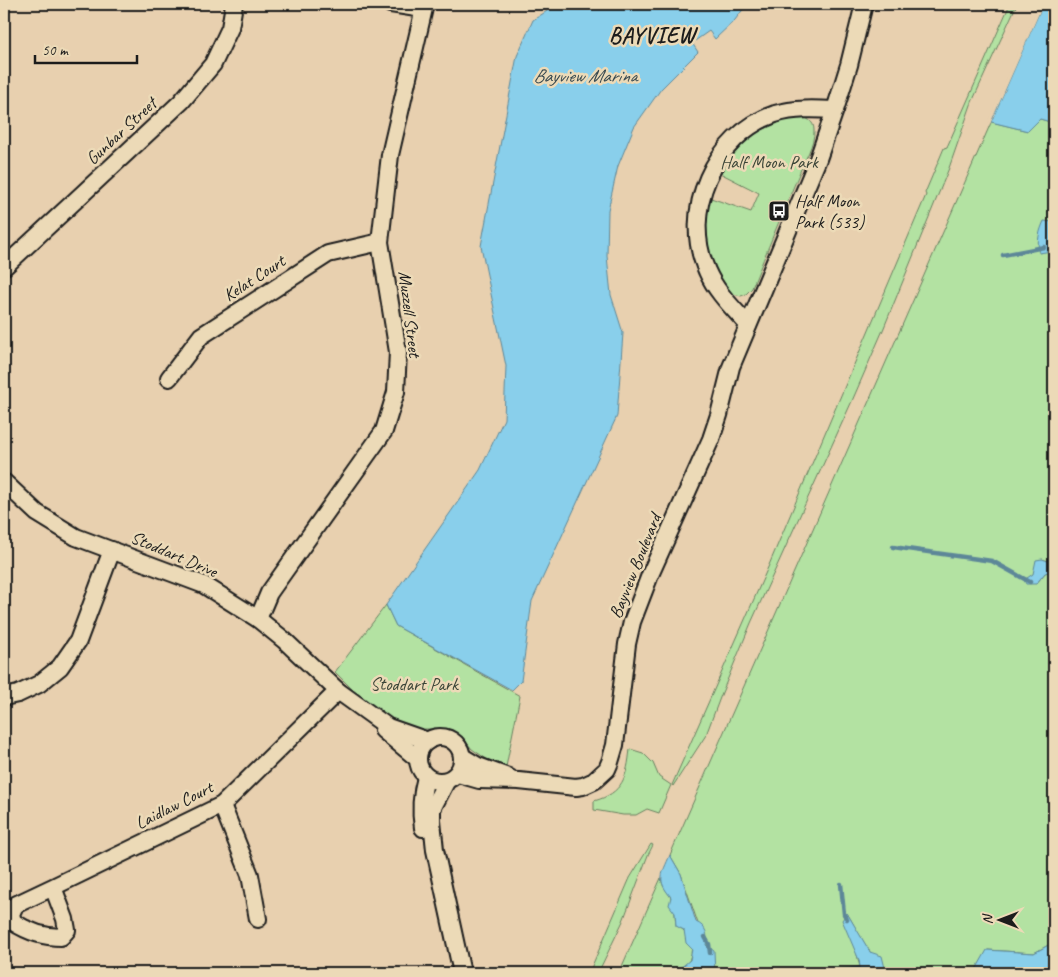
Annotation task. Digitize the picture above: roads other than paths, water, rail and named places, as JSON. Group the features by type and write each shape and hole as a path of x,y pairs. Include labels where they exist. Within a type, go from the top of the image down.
{"street":[{"name":"Gunbar Street","path":"4,267 181,102 213,64 230,28 234,4"},
{"path":"391,4 424,6"},
{"name":"Bayview Boulevard","path":"452,778 519,781 562,787 583,786 594,782 601,776 610,762 615,745 627,644 632,622 650,575 711,439 731,367 818,159 849,65 864,4"},
{"name":"Muzzell Street","path":"258,619 270,592 384,431 396,392 398,352 380,242 390,155 424,6"},
{"path":"748,325 719,293 706,270 702,258 698,221 705,184 714,167 732,143 764,119 794,110 835,110"},
{"name":"Kelat Court","path":"169,378 202,336 320,259 328,254 380,242"},
{"name":"Stoddart Drive","path":"4,482 37,513 76,537 204,585 258,619 284,640 338,691 388,727 428,740"},
{"path":"4,697 18,694 39,684 60,667 78,641 112,550"},
{"name":"Laidlaw Court","path":"53,887 222,805 338,691"},
{"name":"Stoddart Drive","path":"369,713 386,734 418,759"},
{"path":"452,778 439,782 426,777 420,769 419,752 428,740 437,737 454,741 463,757 462,766 432,808 435,850 462,973"},
{"name":"Bayview Boulevard","path":"463,757 478,766 519,781"},
{"path":"426,777 421,797 421,813 429,851 440,869"},
{"path":"222,805 250,875 258,919"}],"water":[{"name":"Bayview Marina","path":"558,4 747,4 735,20 715,39 709,31 692,43 698,52 661,89 634,127 618,166 608,210 607,256 611,295 623,333 617,416 532,601 521,681 512,690 396,626 386,605 480,470 504,419 506,366 481,246 517,56 533,20"},
{"path":"1043,4 1054,4 1054,123 1040,119 1028,131 991,122"},
{"path":"1044,221 1054,222 1052,251 1039,253 1039,237"},
{"path":"1042,559 1054,563 1054,570 1045,573 1036,584 1026,584 1024,580 1033,574 1036,560"},
{"path":"670,855 681,874 696,922 706,932 706,945 714,951 715,973 683,973 679,969 690,960 692,949 686,943 684,930 676,926 675,913 669,905 671,897 663,886 663,872"},
{"path":"847,913 870,952 882,956 885,968 899,973 815,973 860,967 859,960 842,920"},
{"path":"1054,942 1054,973 974,973 987,950 1034,953"}],"waterway":[{"path":"1003,255 1044,247"},
{"path":"893,547 992,561 1030,582"},
{"path":"841,884 844,914 847,919"},
{"path":"705,937 709,944 710,953"}],"place":[{"name":"Half Moon Park (533)","path":"779,211"}],"district":[{"name":"BAYVIEW","path":"652,35"}],"park label":[{"name":"Half Moon Park","path":"769,162"},
{"name":"Stoddart Park","path":"414,684"}]}
